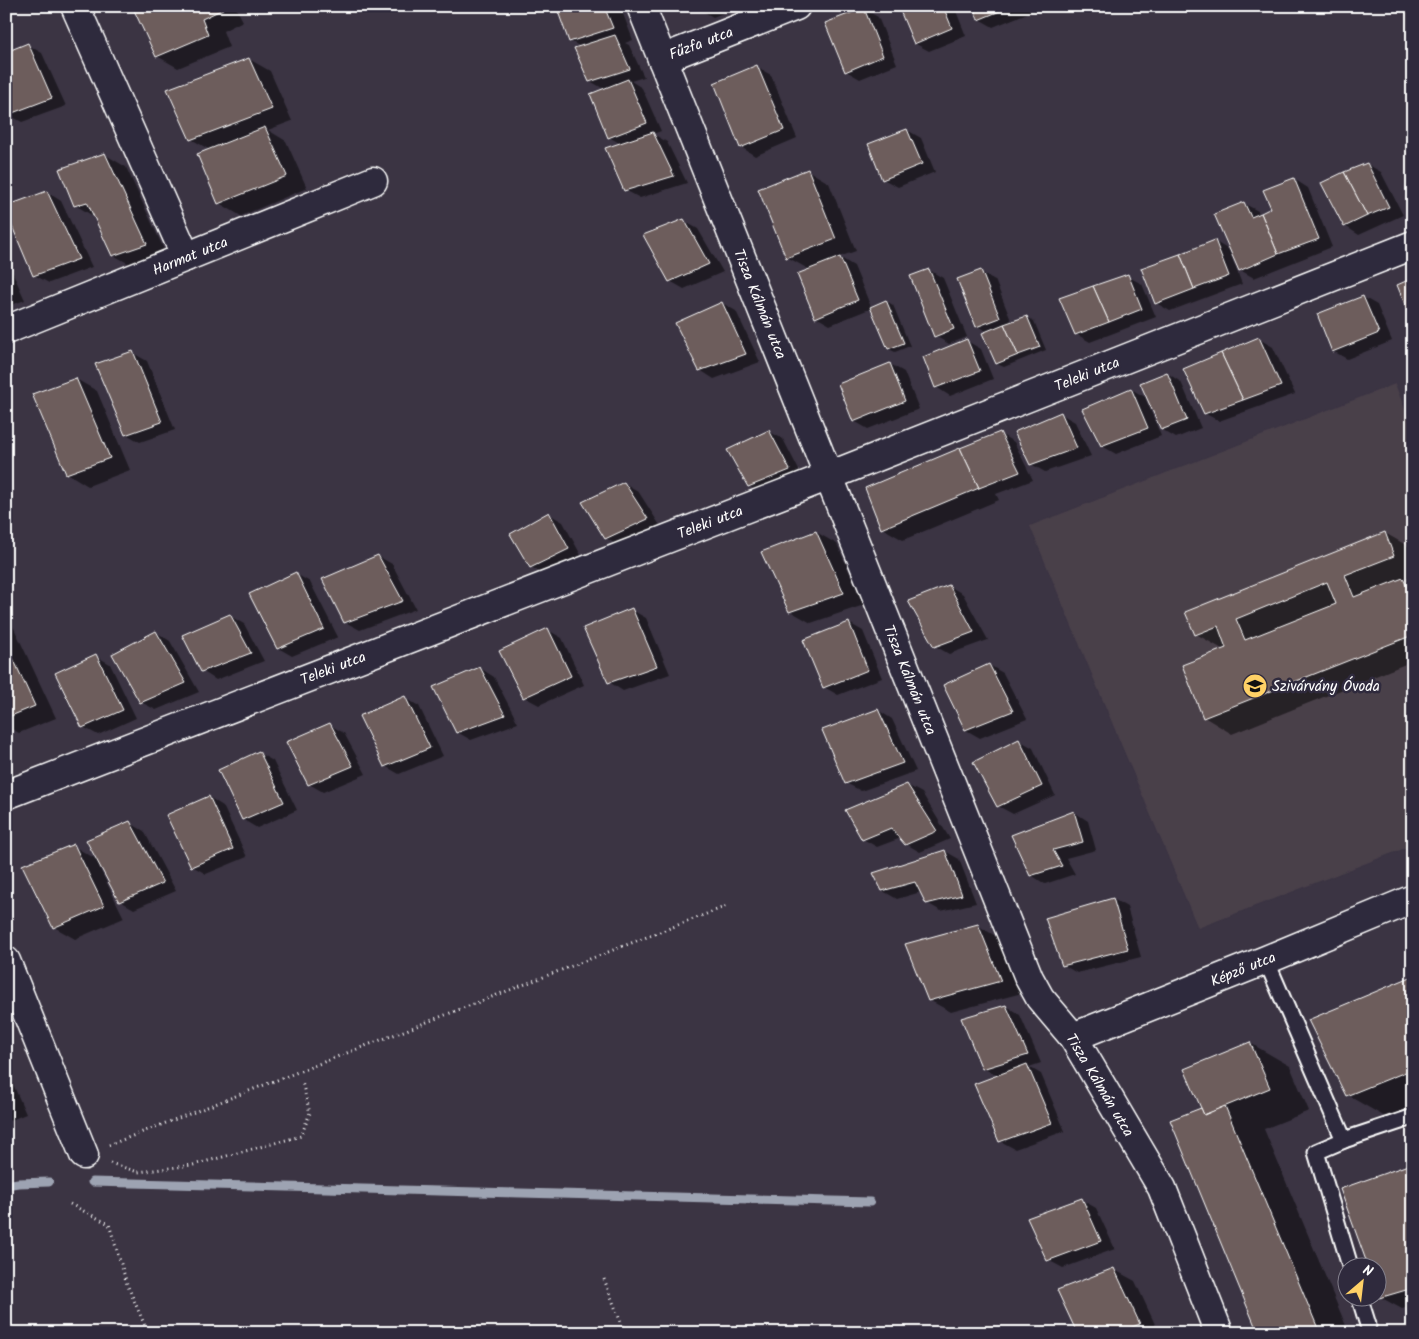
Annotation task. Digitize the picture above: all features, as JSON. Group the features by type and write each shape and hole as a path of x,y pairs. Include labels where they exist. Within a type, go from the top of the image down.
{"street":[{"path":"75,6 186,257"},
{"name":"Tisza Kálmán utca","path":"641,6 1028,978 1040,998 1073,1036 1162,1188 1219,1333"},
{"name":"Fűzfa utca","path":"662,59 796,6"},
{"name":"Harmat utca","path":"6,330 373,181"},
{"name":"Teleki utca","path":"6,795 829,476 1413,245"},
{"name":"Képző utca","path":"1073,1036 1266,960 1413,899"},
{"path":"6,961 84,1154"}],"lane":[{"path":"1266,960 1344,1140"},
{"path":"1347,1256 1316,1152 1344,1140 1413,1117"},
{"path":"1363,1306 1368,1325"}],"path":[{"path":"84,1154 727,906"},
{"path":"84,1154 138,1172 193,1165 301,1136 310,1113 302,1082"},
{"path":"70,1204 109,1224 127,1284 148,1333"},
{"path":"604,1279 625,1333"}],"shaded area":[{"name":"Szivárvány Óvoda","path":"1395,384 1413,430 1413,845 1198,928 1030,526"}],"building":[{"path":"132,6 221,6 223,9 202,19 208,35 156,57"},
{"path":"556,6 604,6 613,28 569,42"},
{"path":"898,6 943,6 952,28 914,44"},
{"path":"973,6 1012,6 978,20"},
{"path":"864,8 883,56 845,72 825,23"},
{"path":"615,35 630,69 589,82 574,48"},
{"path":"28,43 52,98 7,115 6,52"},
{"path":"249,58 272,109 190,140 167,89"},
{"path":"757,65 784,130 740,148 714,83"},
{"path":"628,79 647,123 608,138 590,94"},
{"path":"265,127 287,176 218,204 197,154"},
{"path":"907,129 922,164 882,180 868,144"},
{"path":"653,132 674,176 624,191 605,148"},
{"path":"105,153 147,244 112,256 87,202 74,206 59,169"},
{"path":"1367,163 1389,207 1367,216 1344,172"},
{"path":"808,169 836,239 786,258 758,189"},
{"path":"1344,172 1367,216 1344,227 1321,183"},
{"path":"1294,178 1319,239 1278,254 1261,213 1271,208 1263,190"},
{"path":"47,191 79,259 33,276 6,212 6,206"},
{"path":"1244,202 1251,217 1261,213 1278,254 1239,271 1214,214"},
{"path":"684,219 709,264 669,282 643,235"},
{"path":"1215,240 1229,276 1194,289 1180,254"},
{"path":"1180,254 1194,289 1155,304 1141,268"},
{"path":"840,257 858,300 815,318 797,274"},
{"path":"929,269 954,329 934,337 910,276"},
{"path":"981,270 1000,318 976,327 957,279"},
{"path":"1128,274 1142,309 1109,322 1093,286"},
{"path":"1413,278 1413,324 1397,285"},
{"path":"1093,286 1109,322 1075,335 1059,298"},
{"path":"1363,296 1379,333 1332,352 1317,314"},
{"path":"886,300 904,343 888,349 870,307"},
{"path":"722,302 746,354 699,371 675,323"},
{"path":"1027,316 1040,347 1018,355 1004,324"},
{"path":"1004,324 1018,355 996,364 982,333"},
{"path":"1259,337 1281,386 1243,400 1221,353"},
{"path":"967,339 980,371 935,388 923,357"},
{"path":"133,351 162,422 125,435 95,364"},
{"path":"1221,353 1243,400 1204,414 1183,369"},
{"path":"890,363 905,401 853,422 838,384"},
{"path":"1167,372 1187,420 1161,430 1140,383"},
{"path":"76,378 110,458 66,474 32,394"},
{"path":"1131,388 1148,428 1101,446 1082,409"},
{"path":"1061,412 1077,448 1030,465 1014,432"},
{"path":"769,430 790,470 748,487 727,450"},
{"path":"1000,432 1020,472 979,488 960,448"},
{"path":"960,448 979,488 881,529 865,488"},
{"path":"624,482 648,519 605,539 582,502"},
{"path":"549,512 569,549 530,568 510,534"},
{"path":"816,531 844,593 789,612 761,552"},
{"path":"1385,532 1394,556 1345,575 1354,597 1403,578 1413,601 1413,635 1203,718 1182,665 1226,648 1218,626 1195,635 1185,612","holes":["1327,582 1336,604 1245,640 1236,619"]},
{"path":"378,555 403,601 344,623 322,579"},
{"path":"296,572 324,629 277,649 249,594"},
{"path":"949,585 974,632 934,647 908,601"},
{"path":"632,608 657,666 608,683 583,628"},
{"path":"230,614 251,653 201,672 182,635"},
{"path":"849,622 868,670 823,688 803,640"},
{"path":"548,628 571,676 523,698 499,651"},
{"path":"156,631 186,683 140,703 112,654"},
{"path":"6,643 35,706 6,718"},
{"path":"96,654 123,710 82,728 55,673"},
{"path":"989,664 1013,711 965,730 943,685"},
{"path":"480,667 505,715 456,733 433,687"},
{"path":"405,696 430,748 384,767 359,716"},
{"path":"878,709 903,763 845,784 822,730"},
{"path":"330,723 353,766 308,785 286,742"},
{"path":"1019,739 1042,786 997,807 973,762"},
{"path":"259,751 284,802 242,820 218,770"},
{"path":"907,784 937,831 905,845 891,828 862,840 845,810"},
{"path":"209,796 233,849 191,867 166,815"},
{"path":"1074,811 1083,842 1053,850 1062,866 1030,876 1011,835"},
{"path":"130,821 163,883 119,902 86,840"},
{"path":"74,844 104,906 53,928 22,865"},
{"path":"945,850 962,895 926,904 915,882 882,891 873,873"},
{"path":"1113,898 1128,949 1062,966 1045,918"},
{"path":"978,924 1001,981 928,1001 905,944"},
{"path":"1413,976 1413,1069 1346,1096 1308,1020"},
{"path":"1006,1005 1028,1055 982,1069 961,1018"},
{"path":"1250,1042 1270,1088 1204,1115 1184,1069"},
{"path":"1027,1064 1052,1123 999,1142 974,1084"},
{"path":"1225,1106 1319,1331 1322,1330 1323,1333 1258,1333 1170,1120 1201,1108 1204,1115"},
{"path":"1411,1164 1413,1169 1413,1288 1386,1296 1386,1256 1364,1256 1340,1189"},
{"path":"1082,1198 1101,1241 1047,1261 1027,1218"},
{"path":"1114,1268 1140,1324 1117,1333 1077,1333 1057,1290"}],"waterway":[{"path":"6,1185 49,1182"},
{"path":"92,1182 870,1202"}],"place":[{"name":"Szivárvány Óvoda","path":"1255,686"}]}
